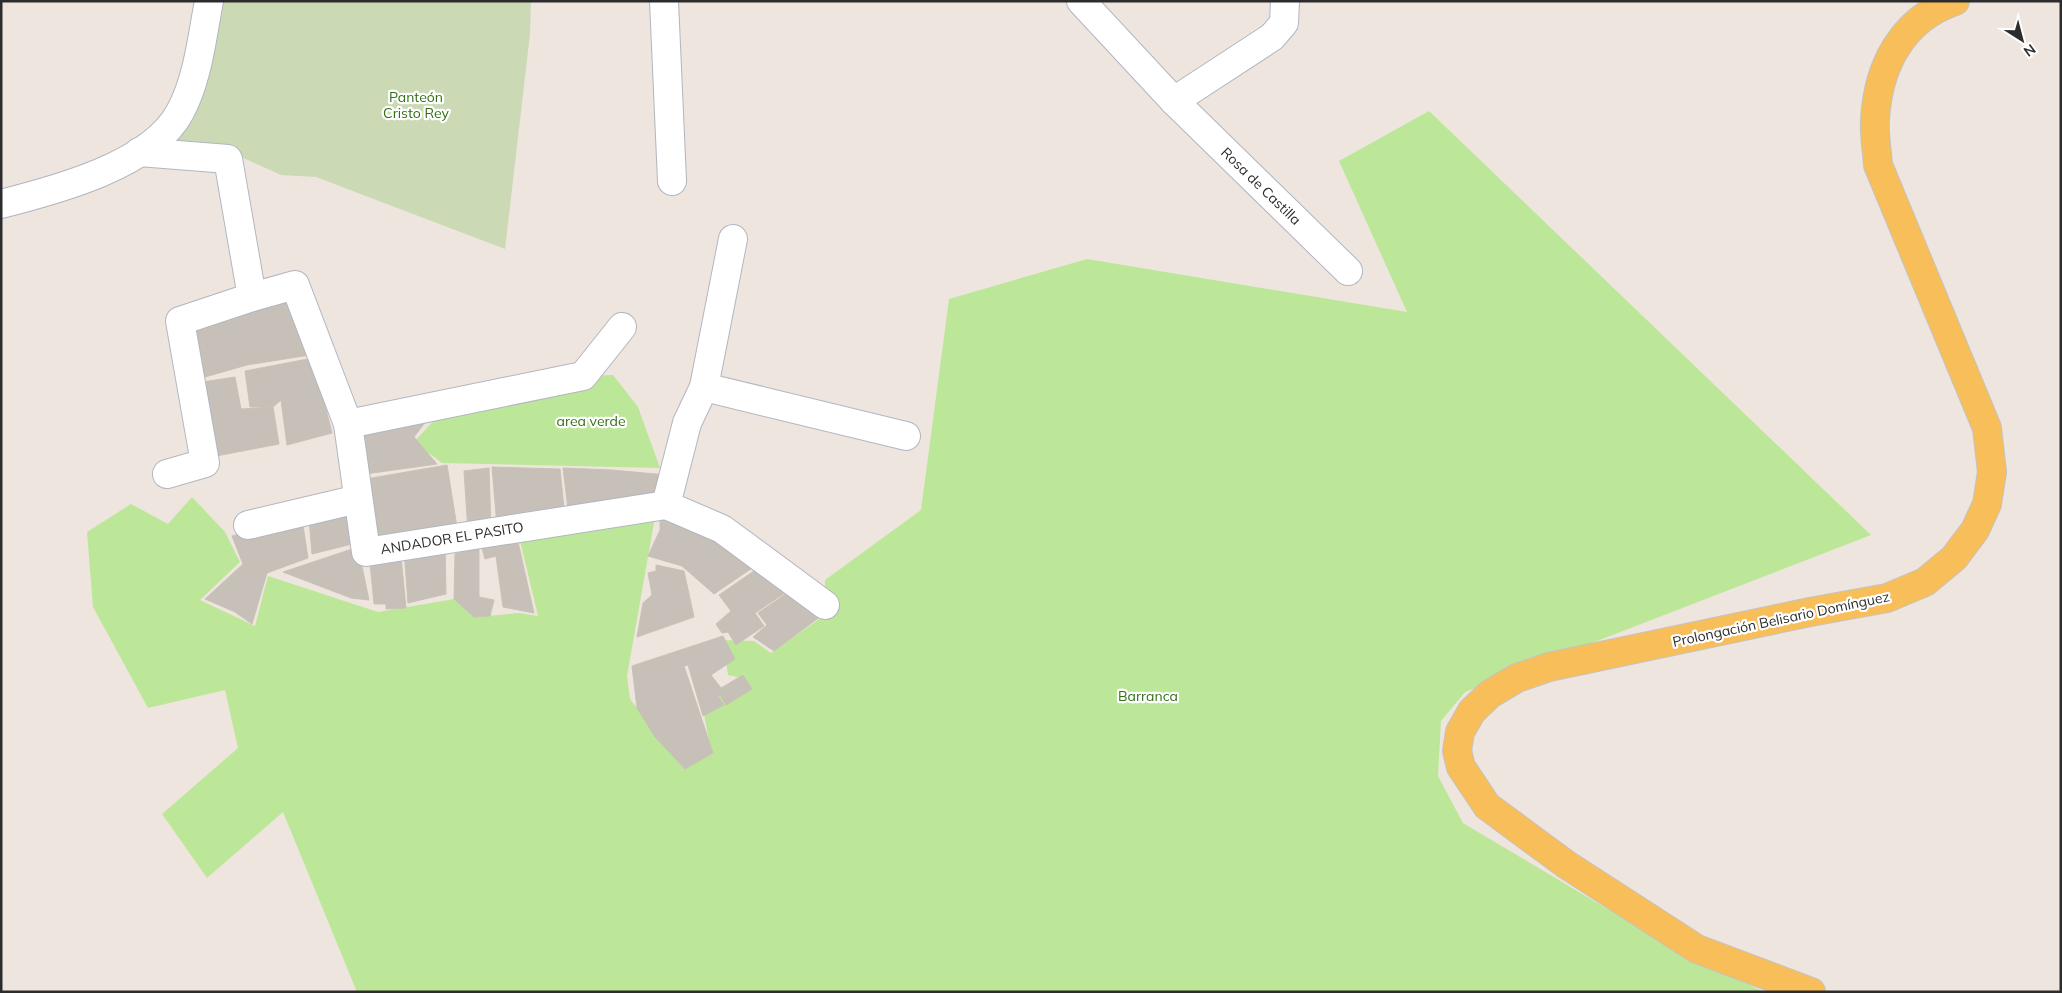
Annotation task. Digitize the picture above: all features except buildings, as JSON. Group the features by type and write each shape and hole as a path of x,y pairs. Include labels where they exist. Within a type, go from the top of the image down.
{"main road":[{"name":"Prolongación Belisario Domínguez","path":"1811,992 1697,948 1567,865 1487,806 1461,767 1457,751 1460,732 1472,710 1490,694 1517,678 1549,667 1810,612 1887,598 1924,582 1954,558 1975,530 1987,504 1992,472 1987,428 1878,165 1874,122 1882,77 1906,31 1923,17 1955,1"}],"street":[{"path":"1,204 62,189 153,144 180,113 195,72 209,1"},
{"path":"664,1 672,181"},
{"name":"Rosa de Castilla","path":"1082,1 1174,101 1348,271"},
{"path":"1174,101 1272,37 1284,23 1285,1"},
{"path":"139,152 228,159 252,297 180,322 205,463 167,474"},
{"path":"733,240 704,387 687,423 666,505 722,529 825,605"},
{"name":"ANDADOR EL PASITO","path":"252,297 294,285 348,424 366,552 666,505"},
{"path":"348,424 583,376 622,327"},
{"path":"704,387 906,436"},
{"path":"248,525 358,499"}],"green space":[{"name":"Panteón Cristo Rey","path":"205,1 531,1 530,34 505,249 316,177 281,175 219,147 171,145"},
{"name":"Barranca","path":"1429,111 1871,535 1465,692 1441,721 1438,776 1463,823 1661,941 1764,992 357,992 283,812 207,878 162,814 238,748 225,690 148,708 93,607 87,532 131,504 168,524 192,497 225,532 240,562 200,600 255,626 268,576 378,612 454,599 475,617 520,613 538,616 517,528 655,517 627,676 630,699 679,762 709,741 702,703 746,679 728,675 723,640 754,641 771,653 825,615 825,580 921,510 949,299 1087,259 1407,312 1339,161"},
{"name":"area verde","path":"613,375 638,407 660,468 442,463 414,442 461,391 520,378"}]}
